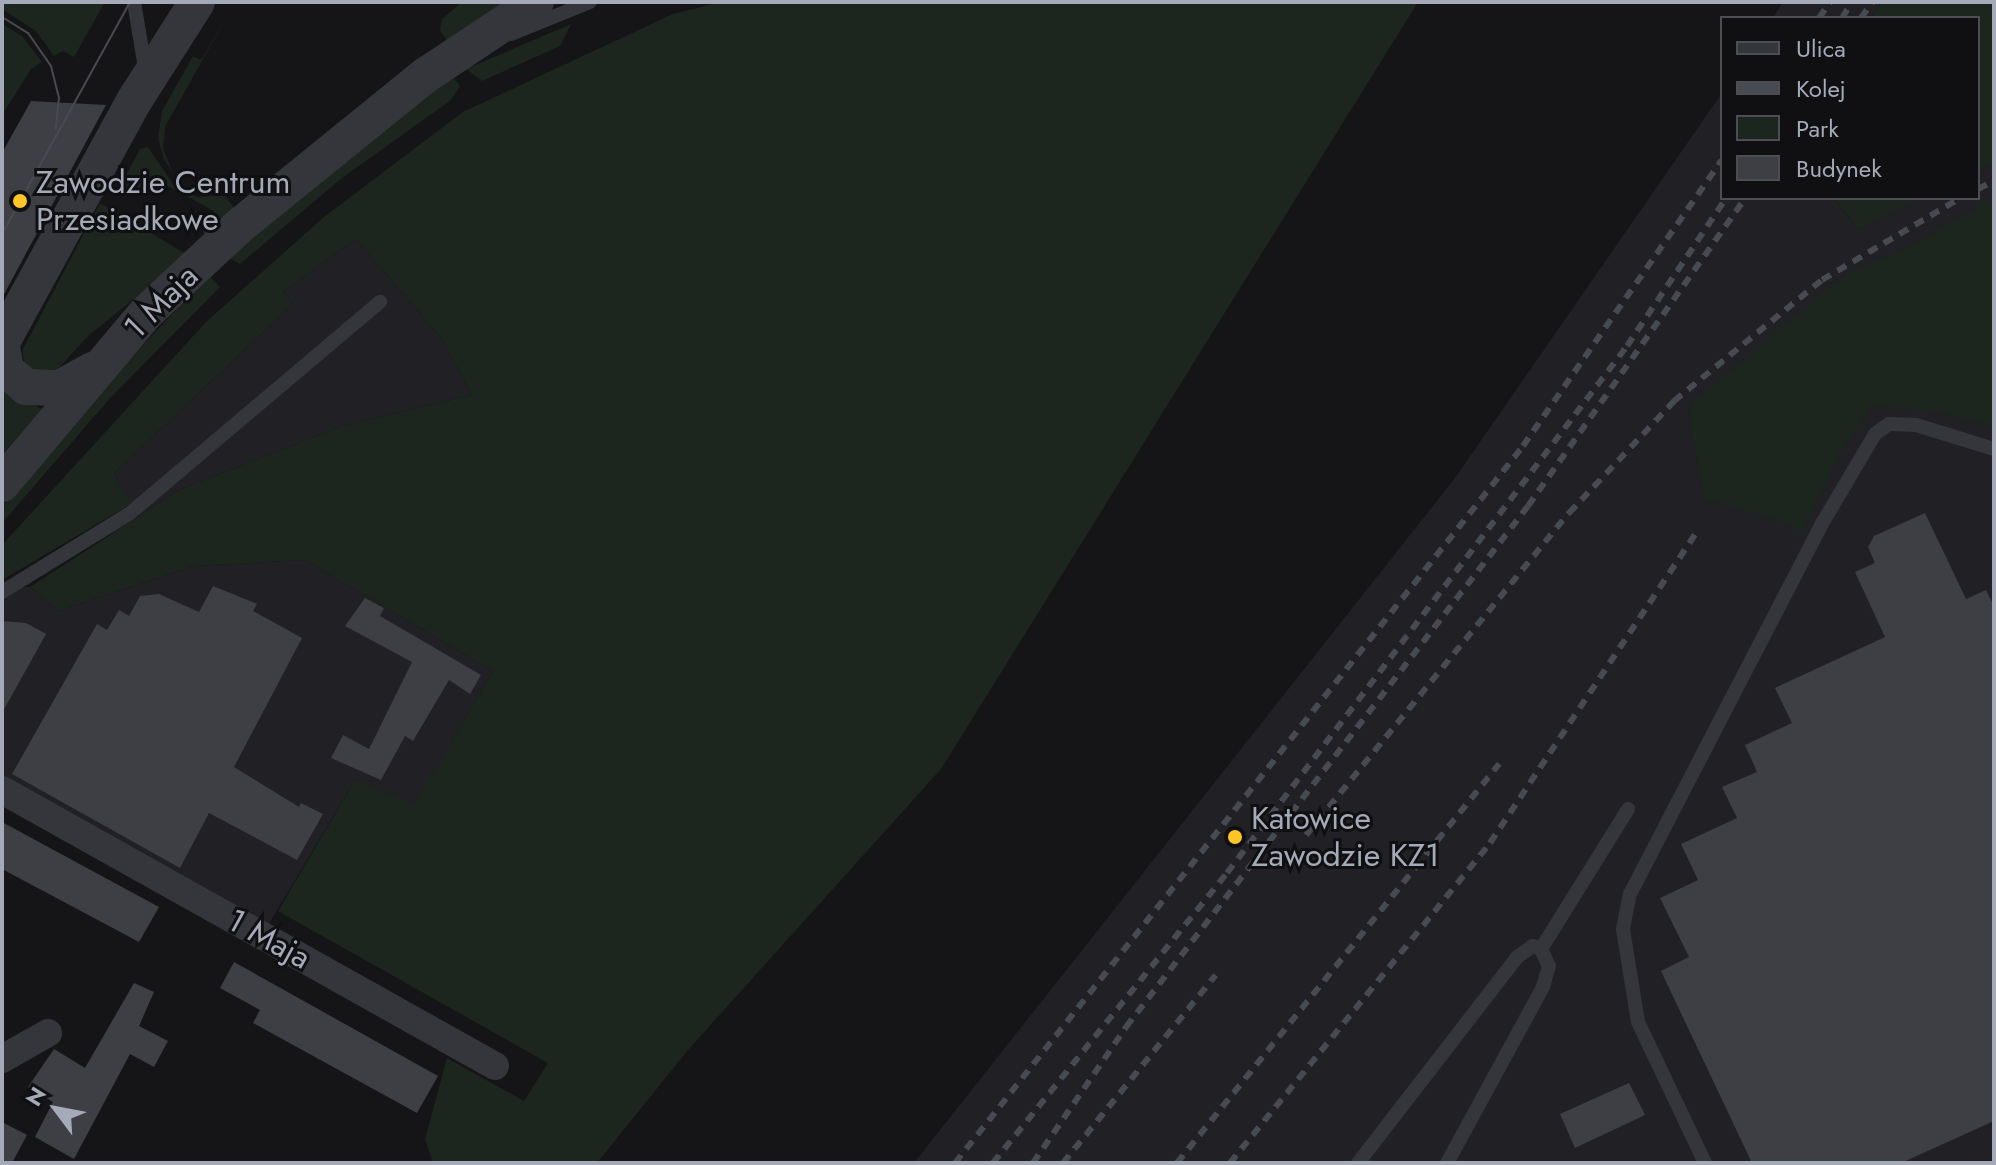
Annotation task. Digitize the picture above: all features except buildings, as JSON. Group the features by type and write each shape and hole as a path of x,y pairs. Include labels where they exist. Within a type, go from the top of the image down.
{"street":[{"path":"100,366 60,388 26,387 6,370 2,344 146,81 197,2"},
{"name":"1 Maja","path":"2,484 147,312 248,218 360,125 536,2"},
{"name":"1 Maja","path":"2,790 495,1066"},
{"path":"2,1059 48,1033"}],"lane":[{"path":"134,2 146,81"},
{"path":"469,48 563,17 590,2"},
{"path":"2,592 129,514 380,302"},
{"path":"1705,1163 1638,1022 1623,929 1630,894 1823,522 1875,434 1901,423 1994,449"},
{"path":"1541,949 1628,809"},
{"path":"1358,1163 1517,957 1533,946 1541,949 1549,966 1543,987 1447,1163"}],"shaded area":[{"path":"1783,2 1882,2 1872,16 1774,16"},
{"path":"1720,96 1720,200 1836,200 1858,229 1883,200 1980,200 1980,121 1994,117 1994,1163 914,1163 1455,478"},
{"path":"356,239 442,339 472,395 342,426 179,490 137,517 114,473 293,304 283,292"},
{"path":"305,560 493,671 415,805 355,780 267,927 2,776 2,586 30,587 58,611 194,566"}],"green space":[{"path":"2,2 105,2 74,57 63,51 54,56 36,31 2,9"},
{"path":"462,2 513,2 449,44 440,30 442,19"},
{"path":"721,2 1418,2 941,769 688,1050 597,1163 433,1163 425,1139 447,1058 524,1101 548,1063 278,911 355,780 415,804 493,671 305,560 194,566 58,611 30,587 179,490 342,426 472,395 442,339 356,239 283,292 293,304 114,473 131,504 2,580 2,545 206,322 324,217 463,112 673,14"},
{"path":"1882,2 1994,2 1994,162 1980,169 1980,16 1872,16"},
{"path":"227,16 165,127 163,149 173,173 164,159 158,138 162,111 193,56 201,60"},
{"path":"2,24 22,36 42,62 31,69 4,112"},
{"path":"571,24 560,46 482,81 466,69"},
{"path":"452,76 460,86 451,100 342,178 240,264 227,257"},
{"path":"148,147 173,184 197,197 224,195 236,210 207,236 203,232 214,211 149,176 137,196 120,187 140,149"},
{"path":"1994,197 1994,427 1932,411 1872,406 1843,449 1802,532 1776,519 1704,500 1688,406 1845,275 1918,242"},
{"path":"1836,200 1918,200 1858,229"},
{"path":"100,203 188,255 88,336 53,374 26,372 22,351"},
{"path":"209,275 220,287 112,396 2,523 2,506 68,425"},
{"path":"2,389 42,409 2,460"}],"tram line":[{"path":"2,234 130,2"},
{"path":"2,17 28,33 51,66 59,98 56,129"}],"railway":[{"path":"1820,16 1830,2"},
{"path":"1843,16 1852,2"},
{"path":"1862,16 1872,2"},
{"path":"955,1163 1523,446 1720,163"},
{"path":"1980,188 1994,181"},
{"path":"993,1163 1227,873 1627,346 1725,200"},
{"path":"1033,1163 1126,1027 1528,506 1744,200"},
{"path":"1306,835 1569,513 1674,401 1822,280 1957,200"},
{"path":"1230,1163 1490,843 1697,531"},
{"path":"1177,1163 1499,764"},
{"path":"1063,1163 1216,975"}],"place":[{"name":"Zawodzie Centrum Przesiadkowe","path":"20,201"},
{"name":"Katowice Zawodzie KZ1","path":"1235,837"}]}
